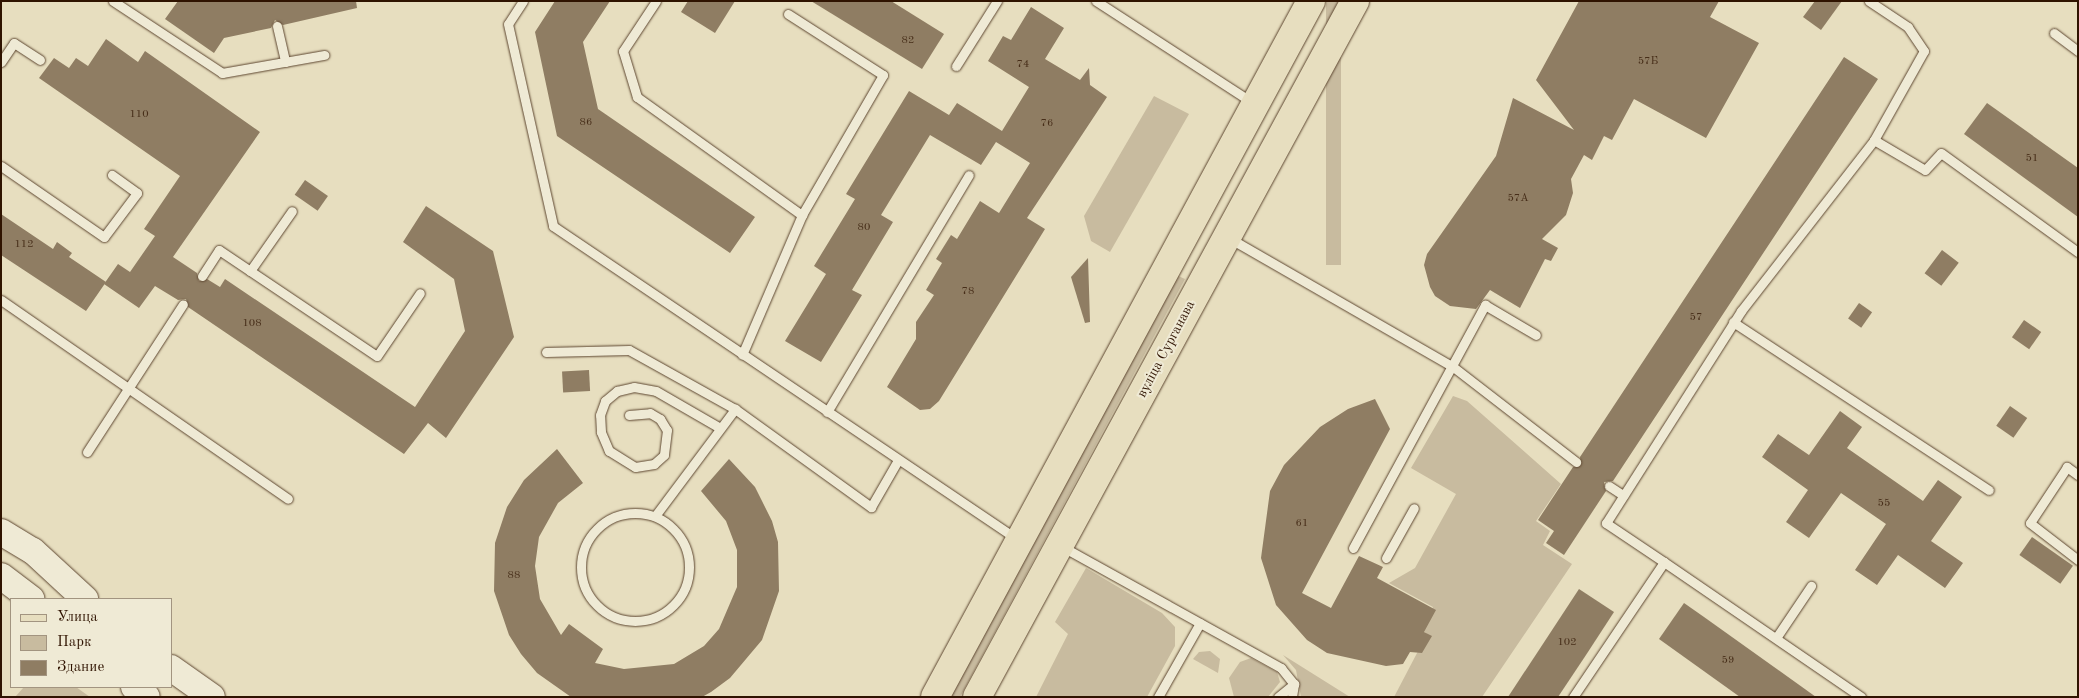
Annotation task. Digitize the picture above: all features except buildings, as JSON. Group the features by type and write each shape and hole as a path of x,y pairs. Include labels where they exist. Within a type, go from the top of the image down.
{"main road":[{"path":"935,697 1021,542 1311,1"},
{"name":"вуліца Сурганава","path":"977,697 1355,1"},
{"path":"1,532 33,551 84,598"},
{"path":"1,576 30,598"},
{"path":"172,669 212,697"},
{"path":"135,688 147,697"}],"lane":[{"path":"114,1 222,73 324,55"},
{"path":"523,1 508,24 553,226 742,356 1021,542"},
{"path":"656,1 623,51 637,97 802,215"},
{"path":"956,66 997,1"},
{"path":"1096,1 1256,105"},
{"path":"1861,697 1606,523 1734,322 1874,140 1924,51 1908,27 1869,1"},
{"path":"742,356 802,215 883,75 788,14"},
{"path":"277,26 285,62"},
{"path":"2054,33 2078,51"},
{"path":"1,62 14,43 40,60"},
{"path":"1874,140 1925,170 1942,153 2078,252"},
{"path":"1,166 104,236 137,192 112,175"},
{"path":"827,412 969,175"},
{"path":"250,271 292,210"},
{"path":"1227,237 1452,366 1576,462"},
{"path":"202,276 220,250 378,356 420,293"},
{"path":"1,300 288,499"},
{"path":"87,452 127,387 183,304"},
{"path":"1353,548 1485,305 1536,335"},
{"path":"1734,322 1989,490"},
{"path":"546,352 629,350 735,409 871,507 898,460"},
{"path":"629,415 650,413 660,419 667,430 664,455 654,464 635,467 609,451 601,432 600,415 605,401 617,391 634,387 656,391 720,428"},
{"path":"655,516 735,409"},
{"path":"2078,475 2067,467 2030,522 2078,560"},
{"path":"1610,486 1623,495"},
{"path":"1386,558 1414,508"},
{"path":"638,512 655,516 671,526 683,540 689,558 689,576 683,594 671,609 655,618 636,622 619,620 593,602 583,584 583,549 604,521 638,512"},
{"path":"1060,545 1281,668 1294,684 1292,697"},
{"path":"1573,697 1664,562"},
{"path":"1776,638 1811,586"},
{"path":"1158,697 1200,623"},
{"path":"1278,697 1294,684"}],"green space":[{"path":"1326,1 1341,1 1341,265 1326,265"},
{"path":"1154,96 1189,114 1110,252 1091,241 1084,216"},
{"path":"1176,275 1185,279 960,697 947,697"},
{"path":"1453,396 1467,401 1561,484 1536,521 1550,531 1543,545 1572,564 1482,697 1394,697 1427,634 1421,629 1433,607 1389,583 1415,568 1456,494 1411,468"},
{"path":"1086,568 1162,613 1175,627 1175,646 1147,697 1036,697 1068,634 1055,622"},
{"path":"1210,651 1220,659 1218,673 1193,659 1199,652"},
{"path":"1283,655 1350,697 1301,697 1296,670"},
{"path":"1251,658 1277,672 1280,682 1268,697 1234,697 1229,678 1240,662"},
{"path":"23,688 77,688 90,697 15,697"}]}
